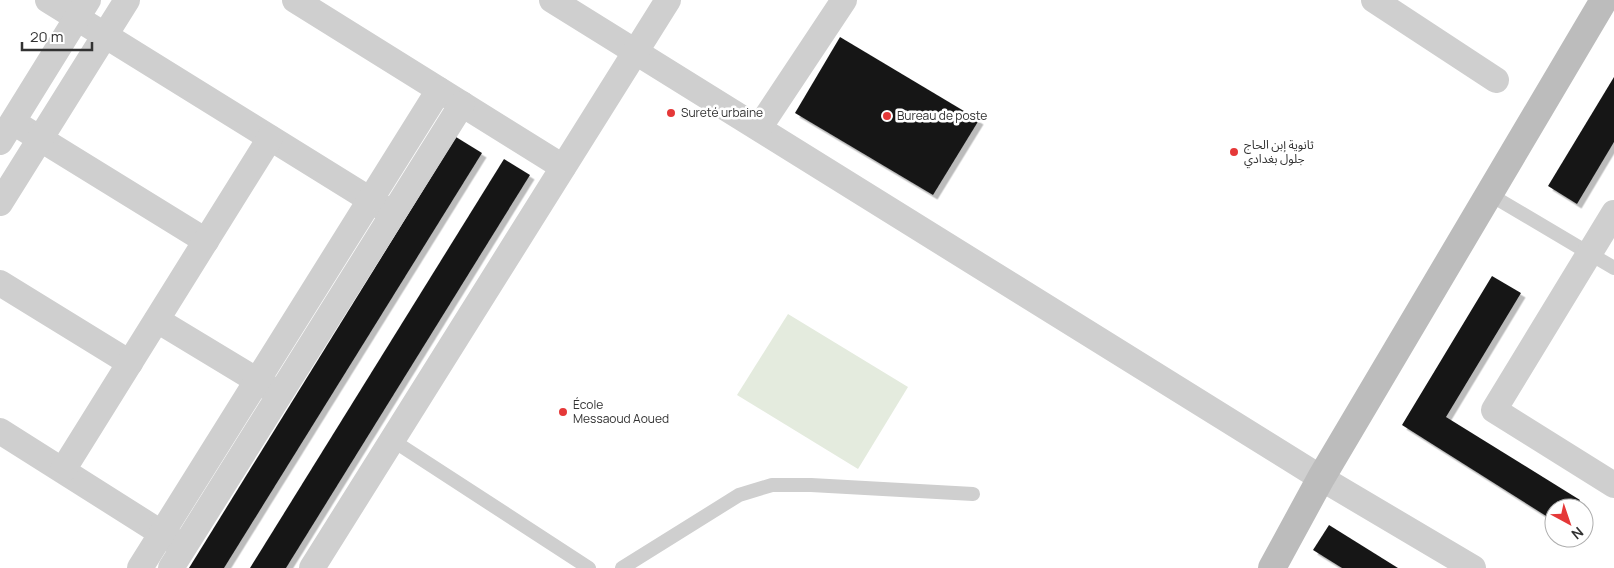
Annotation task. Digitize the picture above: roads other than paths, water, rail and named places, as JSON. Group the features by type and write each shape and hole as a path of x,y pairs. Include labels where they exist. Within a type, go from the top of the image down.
{"street":[{"path":"48,0 82,9 105,36 393,214"},
{"path":"0,204 127,0"},
{"path":"295,0 563,166"},
{"path":"552,0 1321,478 1473,568"},
{"path":"312,568 668,0"},
{"path":"759,128 844,0"},
{"path":"1374,0 1496,80"},
{"path":"1272,568 1321,478 1604,0"},
{"path":"82,9 6,132 40,139 206,242"},
{"path":"140,568 439,90"},
{"path":"0,431 162,534 178,558 462,104"},
{"path":"63,470 270,138"},
{"path":"1614,213 1494,410 1614,485"},
{"path":"0,283 130,363"},
{"path":"157,320 280,395"}],"lane":[{"path":"1489,194 1614,268"},
{"path":"392,440 590,568"},
{"path":"622,568 739,495 772,485 811,485 973,494"}],"place":[{"name":"Sureté urbaine","path":"671,113"},
{"name":"Bureau de poste","path":"887,116"},
{"name":"ثانوية إبن الحاج جلول بغدادي","path":"1234,152"},
{"name":"École Messaoud Aoued","path":"563,412"}]}
